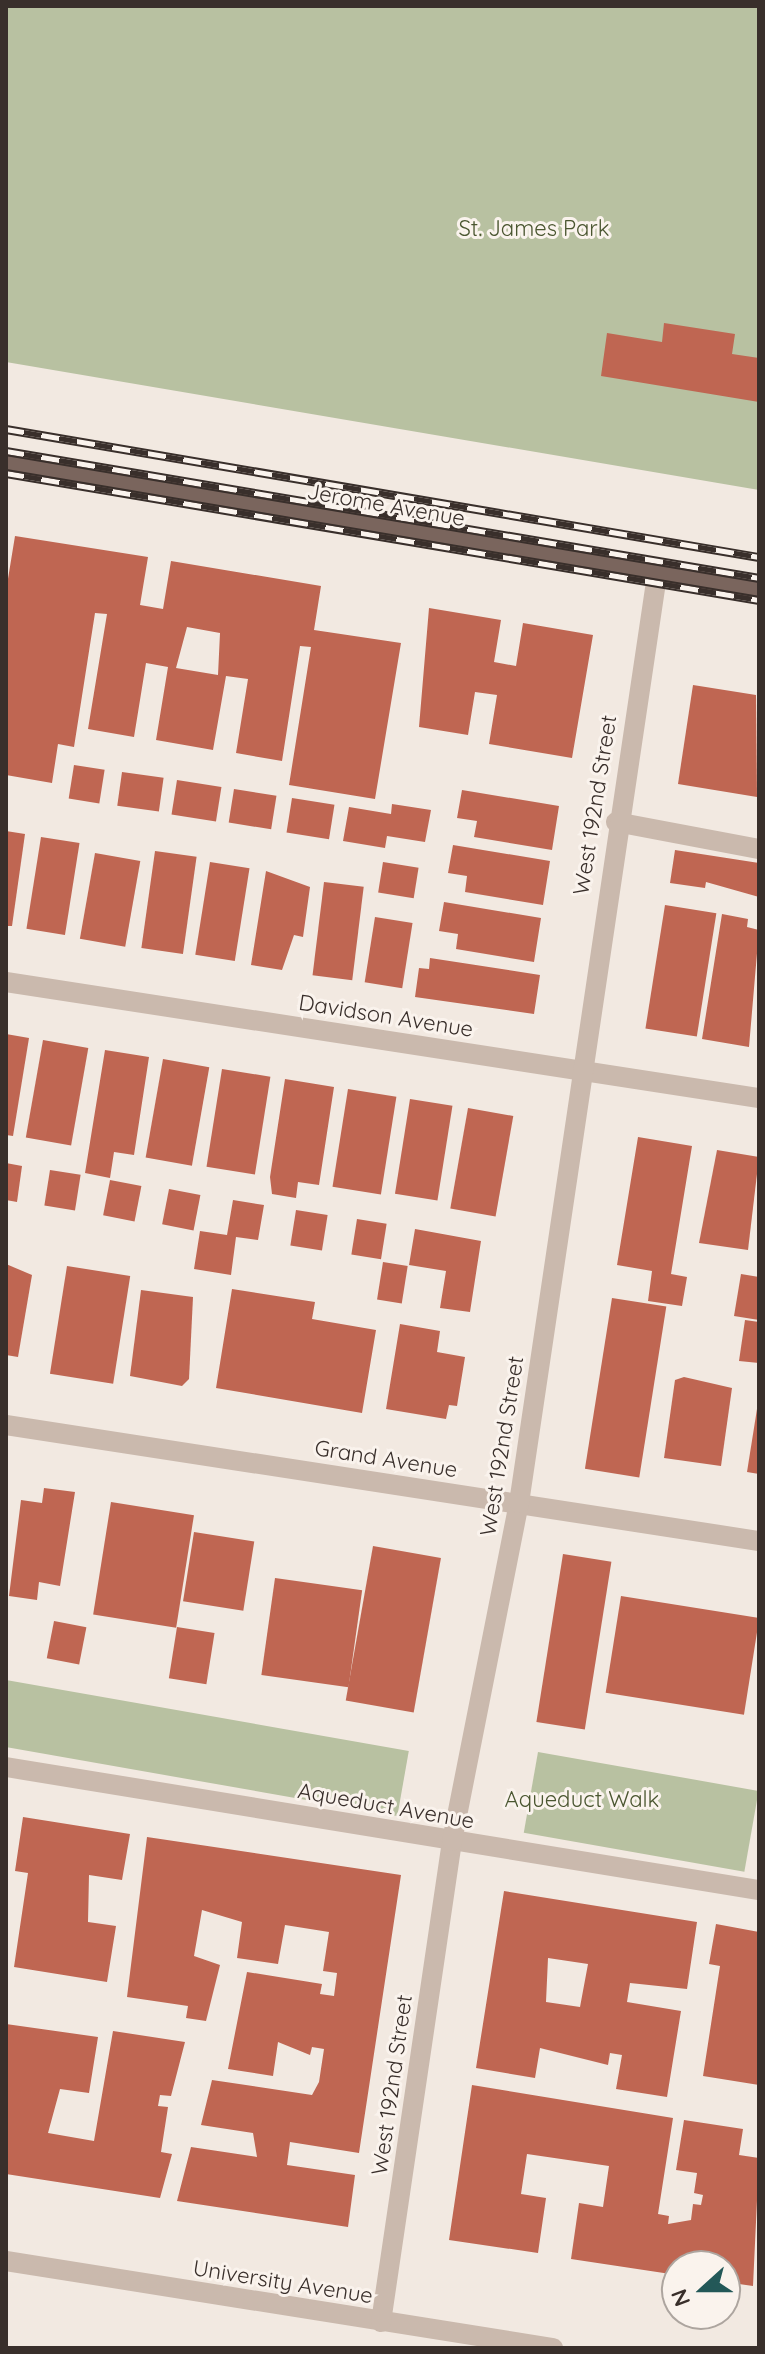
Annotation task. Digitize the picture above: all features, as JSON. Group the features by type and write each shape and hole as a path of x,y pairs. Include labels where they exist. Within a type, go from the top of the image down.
{"main road":[{"name":"Jerome Avenue","path":"6,462 759,591"}],"street":[{"name":"West 192nd Street","path":"381,2322 452,1841 519,1503 579,1069 657,575"},
{"path":"616,822 759,849"},
{"name":"Davidson Avenue","path":"6,982 759,1098"},
{"name":"Grand Avenue","path":"6,1425 759,1541"},
{"name":"Aqueduct Avenue","path":"6,1767 759,1890"},
{"name":"University Avenue","path":"6,2261 553,2348"}],"green space":[{"name":"St. James Park","path":"6,6 759,6 759,490 6,362"},
{"path":"6,1680 409,1751 397,1816 6,1747"},
{"name":"Aqueduct Walk","path":"538,1752 759,1791 744,1872 524,1833"}],"building":[{"path":"664,323 735,334 732,354 759,358 759,402 601,376 607,333 662,342"},
{"path":"15,536 148,557 140,605 163,609 171,561 321,586 314,630 401,643 375,799 289,785 311,647 300,646 282,761 236,753 248,679 226,676 213,750 156,740 168,667 146,663 134,737 88,729 107,614 95,613 74,747 58,744 52,783 6,775 6,591","holes":["187,627 220,633 218,675 176,668"]},
{"path":"429,608 501,620 494,662 516,666 523,623 593,635 572,758 489,744 497,695 475,692 468,735 419,727"},
{"path":"693,685 756,695 757,797 678,784"},
{"path":"74,765 105,770 99,803 69,799"},
{"path":"122,772 164,778 159,812 117,806"},
{"path":"177,780 221,787 216,822 172,815"},
{"path":"234,789 276,796 271,829 229,823"},
{"path":"462,790 559,806 552,850 474,837 477,821 457,818"},
{"path":"292,798 334,805 329,839 287,833"},
{"path":"392,804 431,810 425,842 387,836 385,848 343,841 349,807 391,814"},
{"path":"6,831 25,834 12,926 6,926"},
{"path":"41,837 80,843 65,935 26,929"},
{"path":"453,845 550,861 543,905 465,892 467,876 448,873"},
{"path":"675,850 759,863 759,897 706,882 705,888 670,883"},
{"path":"155,851 197,857 183,954 141,948"},
{"path":"95,853 140,861 125,947 80,939"},
{"path":"210,862 250,868 235,961 195,955"},
{"path":"383,862 419,868 414,898 378,893"},
{"path":"266,871 310,887 303,937 294,935 282,970 251,965"},
{"path":"324,882 364,887 352,980 313,975"},
{"path":"444,902 541,918 534,962 456,949 458,934 439,931"},
{"path":"665,905 716,913 697,1037 645,1028"},
{"path":"722,914 748,919 747,927 759,930 749,1047 702,1039"},
{"path":"375,917 413,923 402,988 365,982"},
{"path":"430,958 540,975 534,1014 415,997 419,968 429,969"},
{"path":"6,1034 29,1038 13,1136 6,1135"},
{"path":"43,1040 88,1048 71,1145 26,1137"},
{"path":"105,1050 149,1057 134,1155 114,1152 110,1178 85,1173"},
{"path":"163,1059 209,1067 192,1166 146,1157"},
{"path":"222,1069 270,1077 255,1174 207,1167"},
{"path":"285,1079 334,1087 319,1185 298,1182 296,1198 272,1194 270,1177"},
{"path":"348,1089 396,1097 381,1194 333,1187"},
{"path":"410,1099 452,1106 437,1201 395,1194"},
{"path":"468,1108 513,1116 496,1216 450,1208"},
{"path":"638,1137 692,1146 671,1274 687,1277 682,1306 648,1301 652,1271 617,1265"},
{"path":"717,1150 759,1157 748,1250 699,1243"},
{"path":"6,1163 22,1166 17,1202 6,1200"},
{"path":"50,1170 81,1175 75,1210 44,1206"},
{"path":"110,1180 141,1186 135,1221 103,1215"},
{"path":"169,1189 200,1195 194,1230 162,1224"},
{"path":"233,1200 264,1205 258,1240 236,1237 231,1275 194,1269 200,1231 227,1235"},
{"path":"296,1210 328,1215 322,1251 290,1246"},
{"path":"357,1219 387,1224 381,1259 351,1255"},
{"path":"415,1229 481,1241 470,1312 440,1308 446,1271 409,1265"},
{"path":"383,1262 408,1266 402,1303 377,1300"},
{"path":"6,1264 32,1275 18,1357 6,1355"},
{"path":"67,1266 130,1276 113,1384 50,1374"},
{"path":"741,1274 759,1277 759,1320 734,1316"},
{"path":"232,1289 315,1302 312,1319 376,1330 362,1413 216,1388"},
{"path":"141,1290 193,1297 189,1379 182,1386 130,1376"},
{"path":"612,1298 666,1307 639,1477 585,1469"},
{"path":"745,1320 759,1322 759,1363 739,1361"},
{"path":"400,1324 440,1331 437,1352 465,1357 457,1406 449,1405 446,1419 386,1409"},
{"path":"684,1377 732,1388 721,1466 664,1458 675,1380"},
{"path":"759,1409 759,1474 747,1472"},
{"path":"44,1488 75,1492 60,1586 39,1582 37,1600 9,1596 21,1500 42,1503"},
{"path":"111,1502 194,1515 176,1628 93,1615"},
{"path":"194,1532 254,1542 243,1611 183,1601"},
{"path":"373,1546 441,1558 414,1713 346,1701"},
{"path":"563,1554 611,1562 585,1730 536,1722"},
{"path":"275,1578 362,1590 349,1687 261,1675"},
{"path":"621,1596 759,1618 744,1715 606,1693"},
{"path":"54,1621 86,1627 79,1665 47,1658"},
{"path":"177,1627 215,1633 206,1684 169,1678"},
{"path":"23,1817 130,1834 122,1880 89,1875 88,1922 116,1926 107,1982 14,1967 28,1873 15,1871"},
{"path":"147,1837 401,1875 359,2153 290,2142 287,2165 355,2175 348,2227 177,2201 191,2147 257,2157 253,2133 201,2125 212,2080 312,2095 319,2082 324,2049 312,2047 310,2055 278,2042 273,2076 228,2069 247,1972 322,1984 320,1994 334,1996 337,1973 323,1971 329,1932 285,1925 278,1964 237,1958 242,1922 202,1910 194,1956 220,1965 206,2021 186,2018 188,2006 127,1997"},
{"path":"504,1891 697,1922 687,1989 630,1983 627,2002 681,2011 667,2097 616,2089 622,2055 610,2053 608,2065 540,2048 535,2078 476,2068","holes":["548,1958 588,1964 580,2007 546,2002"]},
{"path":"716,1924 759,1932 759,2085 703,2076 720,1966 709,1964"},
{"path":"6,2024 98,2037 89,2093 60,2089 48,2133 94,2141 113,2031 185,2042 171,2096 160,2095 158,2106 168,2107 161,2152 172,2154 160,2198 6,2174"},
{"path":"472,2085 673,2118 658,2214 669,2216 668,2224 691,2220 693,2204 701,2205 703,2195 694,2193 697,2173 676,2170 684,2120 743,2129 739,2155 759,2158 753,2286 741,2284 741,2250 661,2250 661,2273 571,2259 579,2203 603,2207 609,2166 527,2154 521,2194 546,2198 538,2253 449,2240"}],"railway":[{"path":"6,429 759,557"},
{"path":"6,451 759,578"},
{"path":"6,473 759,600"}]}
